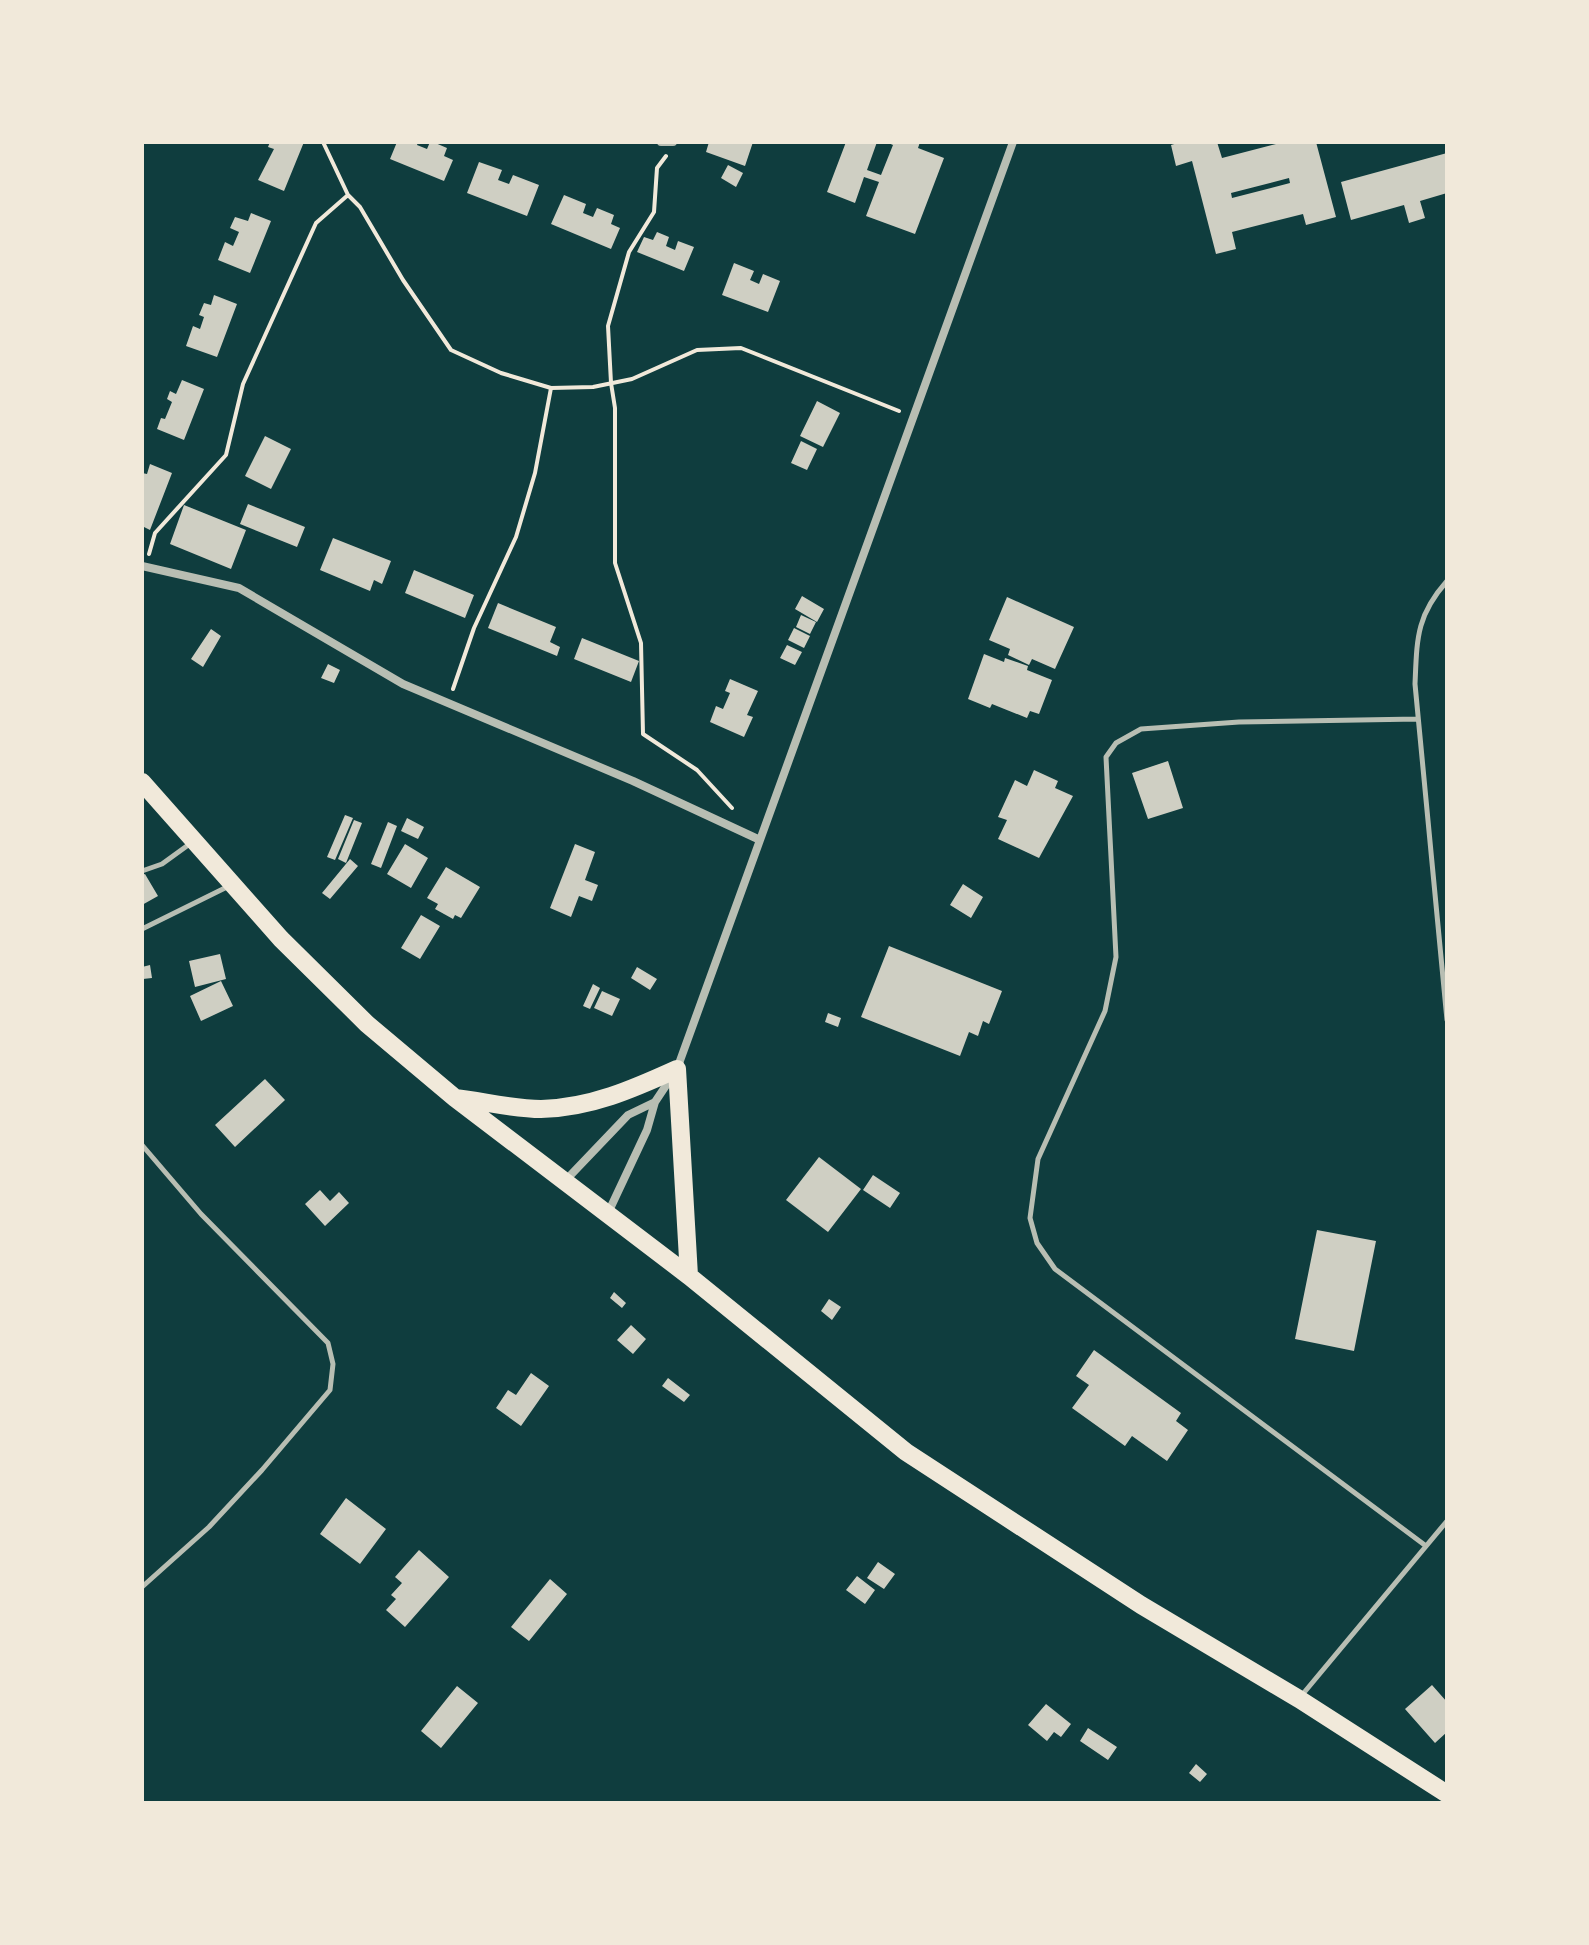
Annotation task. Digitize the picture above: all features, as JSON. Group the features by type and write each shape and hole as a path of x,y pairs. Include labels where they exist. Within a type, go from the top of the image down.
{"highway":[{"path":"142,782 281,939 367,1024 455,1098 689,1276 906,1452 1141,1605 1299,1699 1447,1794"},
{"path":"455,1098 539,1109 580,1104 622,1093 677,1069 689,1276"}],"street":[{"path":"661,142 672,146"},
{"path":"608,1213 647,1130 655,1102 677,1069 1013,142"},
{"path":"142,564 239,588 403,684 633,781 760,840"},
{"path":"564,1182 628,1115 655,1102"}],"lane":[{"path":"1447,581 1424,612 1417,647 1415,684 1447,1020"},
{"path":"1418,719 1239,722 1141,729 1116,743 1106,757 1116,957 1105,1011 1038,1159 1030,1218 1037,1243 1055,1269 1426,1546"},
{"path":"142,871 162,864 195,840"},
{"path":"142,929 234,884"},
{"path":"142,1145 201,1214 328,1343 333,1364 330,1390 262,1470 209,1527 142,1587"},
{"path":"1299,1699 1447,1521"}],"path":[{"path":"323,142 348,195 360,207 403,280 451,350 501,373 551,388 632,379 697,350 741,348 913,416"},
{"path":"672,146 657,168 654,212 629,252 608,326 615,408 615,563 641,643 643,734 697,770 760,840"},
{"path":"142,564 155,533 226,455 243,384 316,223 348,195"},
{"path":"448,703 474,628 516,537 535,473 551,388"}],"building":[{"path":"270,142 304,142 284,191 258,180 274,149 268,147"},
{"path":"397,142 418,142 417,145 427,149 433,142 447,148 444,156 453,160 444,181 390,159"},
{"path":"709,142 753,142 745,166 706,152"},
{"path":"846,142 877,142 867,170 881,175 893,145 886,142 920,142 918,148 944,158 915,234 866,216 879,182 864,177 855,203 827,192"},
{"path":"1217,142 1222,158 1284,142 1316,142 1336,217 1306,225 1303,214 1232,232 1236,249 1216,254 1192,161 1176,166 1171,145","holes":["1289,178 1290,183 1232,198 1231,193"]},
{"path":"1447,153 1447,193 1420,201 1425,218 1409,223 1404,205 1351,220 1341,182"},
{"path":"479,162 502,170 498,180 509,184 513,175 539,185 527,216 467,193"},
{"path":"728,165 743,173 736,187 721,178"},
{"path":"564,195 586,204 583,213 593,217 597,208 614,215 611,224 620,228 611,249 551,224"},
{"path":"251,213 271,221 250,273 218,260 225,242 233,246 239,232 230,228 235,217 248,221"},
{"path":"657,232 669,237 666,246 675,250 678,241 694,247 684,271 637,252 644,237 653,240"},
{"path":"734,263 754,271 750,280 759,284 763,274 780,281 768,312 722,295"},
{"path":"214,295 237,304 217,357 186,346 193,326 200,329 204,317 199,315 204,303 211,305"},
{"path":"182,380 204,389 184,440 157,429 172,402 167,399 170,391 176,394"},
{"path":"817,401 840,413 823,447 800,436"},
{"path":"265,436 291,449 271,489 245,476"},
{"path":"801,441 817,449 807,470 791,463"},
{"path":"150,464 172,473 150,530 142,526 142,473 147,474"},
{"path":"248,504 305,527 297,547 240,524"},
{"path":"184,505 246,530 231,569 170,544"},
{"path":"333,538 391,561 382,584 374,580 370,591 320,570"},
{"path":"414,570 474,595 465,618 405,593"},
{"path":"802,596 824,609 817,622 795,609"},
{"path":"1007,597 1074,627 1055,669 1032,659 1029,665 1008,655 1010,649 989,640"},
{"path":"498,603 556,627 550,642 560,647 557,656 488,628"},
{"path":"801,615 816,622 810,634 796,627"},
{"path":"794,628 810,636 804,648 788,640"},
{"path":"211,629 221,636 203,667 191,659"},
{"path":"582,638 639,661 631,682 574,659"},
{"path":"787,645 802,652 795,665 780,658"},
{"path":"984,654 1004,662 1005,658 1028,666 1027,670 1052,680 1039,714 1030,711 1027,718 992,704 990,708 968,699"},
{"path":"328,664 340,670 334,683 321,678"},
{"path":"730,679 758,691 747,715 753,717 744,737 710,722 716,706 723,709 730,693 725,691"},
{"path":"1168,761 1183,808 1148,819 1132,773"},
{"path":"1034,770 1058,781 1055,788 1073,796 1039,858 998,839 1007,820 998,817 1015,780 1027,786"},
{"path":"345,815 353,818 335,860 327,857"},
{"path":"407,818 424,827 418,839 401,831"},
{"path":"354,820 362,823 346,863 338,859"},
{"path":"388,822 397,826 381,868 371,864"},
{"path":"405,844 428,858 411,888 387,874"},
{"path":"575,844 595,852 585,880 598,885 592,901 579,896 571,917 550,908"},
{"path":"350,859 358,866 330,899 322,893"},
{"path":"446,867 480,887 461,918 455,915 453,919 435,909 438,904 427,898"},
{"path":"145,874 158,896 142,905 142,875"},
{"path":"963,884 983,897 971,918 950,905"},
{"path":"421,915 440,926 420,959 401,948"},
{"path":"889,946 1002,991 989,1024 983,1021 978,1036 969,1032 960,1056 861,1017"},
{"path":"220,954 226,979 195,987 189,961"},
{"path":"150,965 152,978 143,979 142,967"},
{"path":"637,967 657,979 650,990 631,978"},
{"path":"221,981 233,1006 201,1021 190,996"},
{"path":"593,984 600,988 590,1009 583,1006"},
{"path":"602,991 620,999 612,1016 594,1008"},
{"path":"828,1013 841,1018 838,1027 825,1022"},
{"path":"265,1079 285,1100 235,1147 215,1125"},
{"path":"819,1157 861,1189 828,1232 786,1200"},
{"path":"873,1175 900,1193 890,1208 863,1190"},
{"path":"320,1190 330,1201 339,1192 349,1203 325,1226 305,1204"},
{"path":"1317,1230 1376,1241 1354,1351 1295,1339"},
{"path":"614,1292 626,1303 622,1308 610,1298"},
{"path":"829,1299 841,1307 832,1320 821,1311"},
{"path":"631,1325 646,1339 633,1354 617,1340"},
{"path":"1094,1350 1181,1413 1176,1421 1188,1430 1167,1461 1132,1436 1125,1446 1072,1408 1089,1385 1076,1376"},
{"path":"531,1373 549,1386 521,1426 496,1408 508,1390 516,1395"},
{"path":"668,1378 690,1395 684,1402 662,1386"},
{"path":"346,1498 386,1529 360,1564 320,1534"},
{"path":"419,1550 449,1577 405,1627 386,1610 396,1599 391,1595 402,1583 395,1577"},
{"path":"878,1562 895,1574 884,1589 867,1578"},
{"path":"857,1576 875,1590 865,1604 846,1590"},
{"path":"550,1579 567,1594 529,1641 511,1627"},
{"path":"1432,1685 1447,1702 1447,1732 1435,1743 1405,1709"},
{"path":"457,1686 478,1703 441,1748 421,1731"},
{"path":"1046,1704 1071,1724 1061,1737 1054,1732 1047,1741 1028,1725"},
{"path":"1088,1728 1117,1747 1108,1760 1080,1741"},
{"path":"1196,1764 1207,1774 1200,1782 1189,1773"}]}
